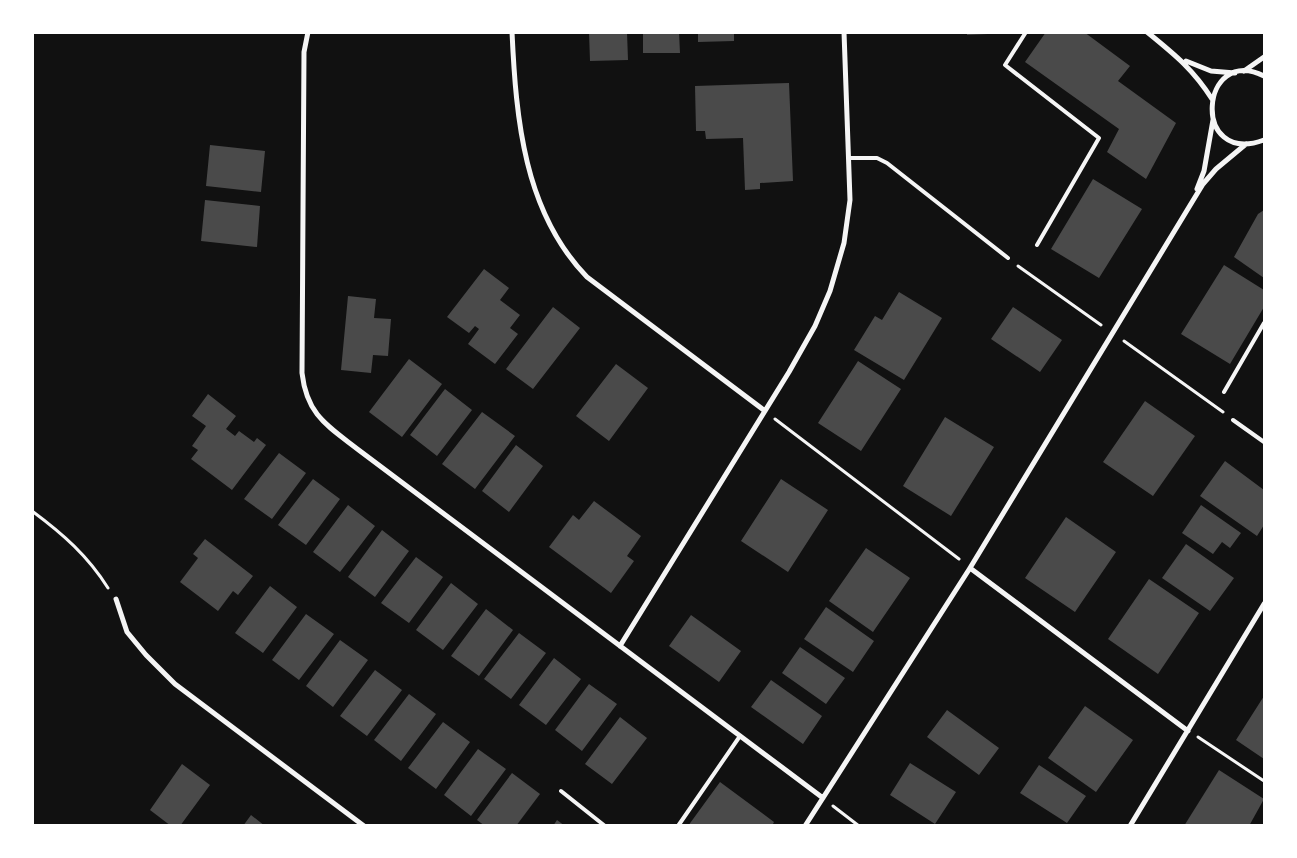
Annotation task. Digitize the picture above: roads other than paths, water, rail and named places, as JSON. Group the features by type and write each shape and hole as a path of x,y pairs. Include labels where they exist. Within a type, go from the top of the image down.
{"street":[{"path":"308,32 304,52 302,373 304,389 310,407 330,427 823,798"},
{"path":"512,32 515,100 524,156 544,213 574,263 587,277 765,411"},
{"path":"620,646 765,411 815,326 830,291 844,243 850,200 844,32"},
{"path":"1146,32 1194,66 1211,71 1242,72 1264,76"},
{"path":"1179,57 1194,72 1212,99"},
{"path":"1242,72 1264,57"},
{"path":"1193,201 1204,171 1213,120 1212,99 1224,79 1235,73"},
{"path":"1213,120 1217,127 1230,139 1246,144"},
{"path":"805,826 970,568 1203,184 1216,168 1246,144 1264,140"},
{"path":"970,568 1188,731"},
{"path":"116,599 127,632 146,655 175,684 364,826"},
{"path":"1130,826 1264,604"}],"lane":[{"path":"1026,32 1005,65 1099,138 1037,245"},
{"path":"849,158 877,158 886,163 1008,258"},
{"path":"1224,392 1264,322"},
{"path":"1233,420 1264,442"},
{"path":"678,826 740,736"},
{"path":"561,791 605,826"}]}
